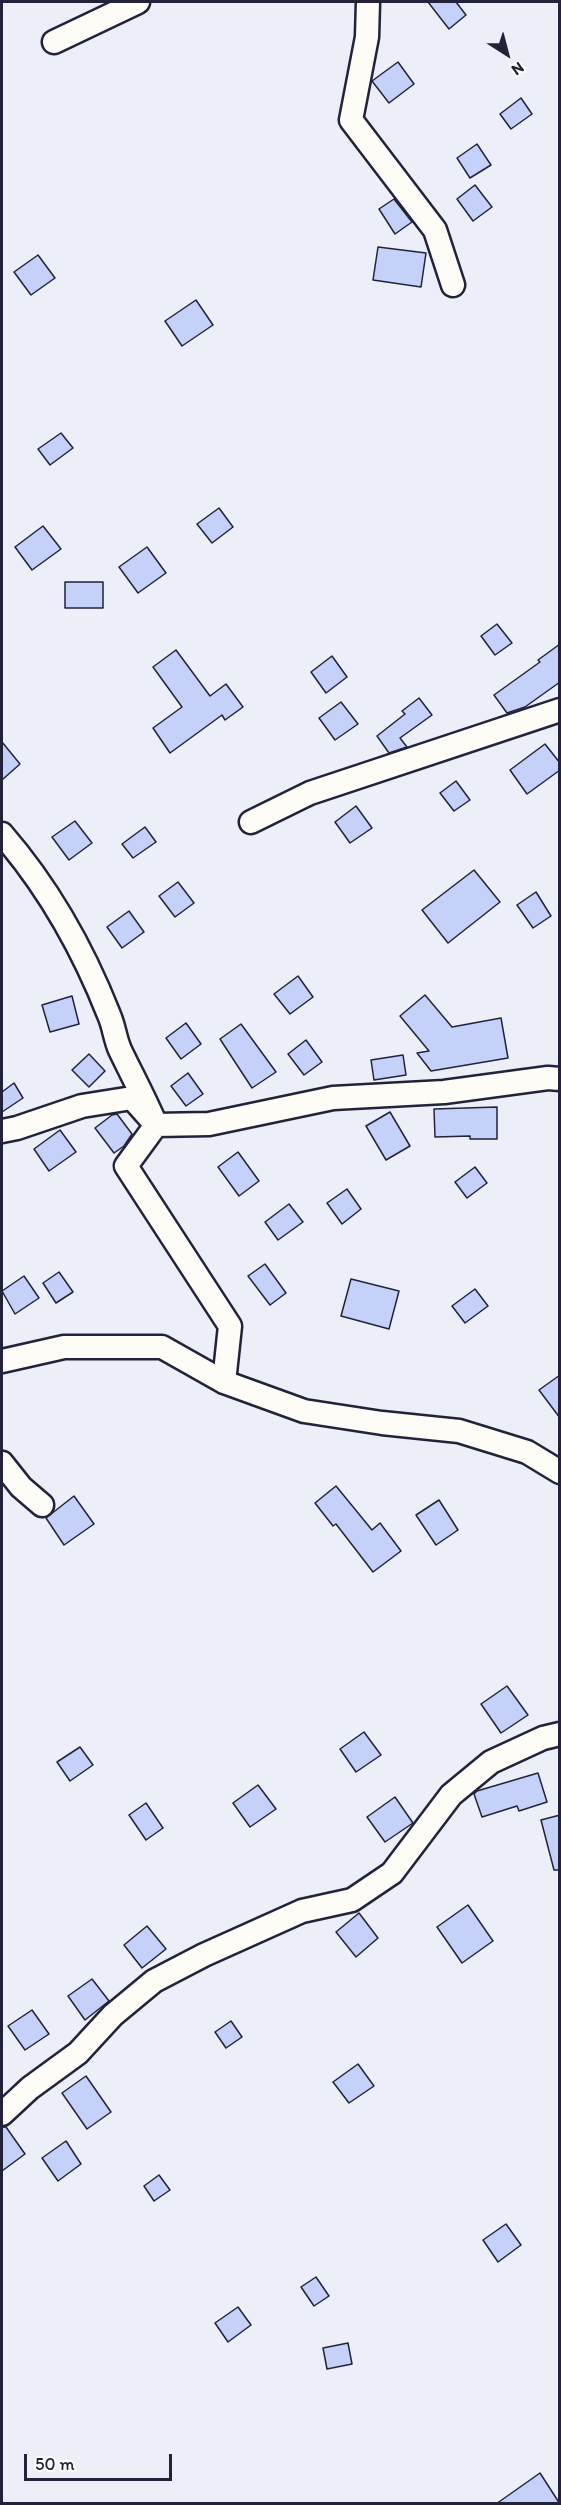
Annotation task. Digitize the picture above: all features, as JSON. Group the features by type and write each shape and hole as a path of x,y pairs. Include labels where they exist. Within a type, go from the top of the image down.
{"street":[{"path":"54,42 138,2"},
{"path":"368,2 367,37 351,120 435,230 453,285"},
{"path":"251,822 310,793 560,710"},
{"path":"2,834 34,873 71,933 110,1016 119,1048 142,1089 156,1125"},
{"path":"2,1131 82,1106 132,1098 156,1125 209,1124 333,1098 444,1092 548,1078 560,1079"},
{"path":"156,1125 126,1166 230,1326 224,1382"},
{"path":"2,1360 64,1347 162,1347 224,1382 304,1411 381,1423 459,1431 527,1452 560,1472"},
{"path":"2,1463 21,1487 42,1506"},
{"path":"2,2114 30,2088 78,2053 112,2015 154,1981 204,1955 302,1911 352,1900 392,1873 451,1795 491,1762 543,1738 560,1734"}],"building":[{"path":"428,2 456,2 466,15 449,29"},
{"path":"398,62 414,84 389,103 372,81"},
{"path":"521,98 532,114 511,129 500,114"},
{"path":"477,144 491,165 470,178 457,158"},
{"path":"475,185 492,207 473,221 457,199"},
{"path":"394,199 412,222 395,234 379,209"},
{"path":"378,247 426,253 421,287 373,280"},
{"path":"38,255 55,278 31,295 14,272"},
{"path":"196,300 213,325 182,346 165,321"},
{"path":"61,433 73,448 50,465 38,449"},
{"path":"219,508 233,527 212,543 197,524"},
{"path":"43,526 61,549 32,570 15,547"},
{"path":"147,547 166,573 138,593 119,567"},
{"path":"65,582 103,582 103,608 65,608"},
{"path":"497,624 512,643 495,655 481,636"},
{"path":"560,644 560,682 525,707 507,713 494,695 540,662 538,660"},
{"path":"176,650 210,696 226,684 243,707 225,720 222,715 170,753 153,728 182,707 153,667"},
{"path":"332,656 347,677 326,693 311,672"},
{"path":"419,698 432,715 400,738 407,747 389,753 377,736 405,714 402,711"},
{"path":"341,702 358,724 335,740 319,718"},
{"path":"2,742 20,764 2,780"},
{"path":"545,744 560,763 560,770 527,794 510,770"},
{"path":"456,781 470,800 454,811 440,793"},
{"path":"356,806 372,828 350,843 335,822"},
{"path":"75,821 92,843 69,860 52,837"},
{"path":"145,827 156,842 133,858 122,844"},
{"path":"474,870 500,902 448,943 422,910"},
{"path":"178,882 194,903 175,917 159,896"},
{"path":"536,892 551,916 533,928 517,905"},
{"path":"129,911 144,932 122,948 107,927"},
{"path":"298,976 313,997 290,1014 274,994"},
{"path":"425,995 452,1027 501,1018 508,1058 431,1071 417,1053 429,1051 400,1016"},
{"path":"72,996 79,1024 50,1032 42,1005"},
{"path":"186,1023 201,1044 181,1059 166,1038"},
{"path":"241,1024 276,1072 252,1088 220,1039"},
{"path":"306,1040 322,1062 304,1075 288,1054"},
{"path":"89,1054 105,1071 89,1087 72,1070"},
{"path":"403,1055 406,1075 374,1080 371,1060"},
{"path":"188,1073 203,1094 186,1106 171,1086"},
{"path":"14,1083 23,1098 2,1112 2,1092"},
{"path":"497,1107 497,1139 470,1139 470,1136 435,1137 434,1109"},
{"path":"390,1112 410,1146 386,1160 366,1126"},
{"path":"117,1114 132,1134 124,1146 114,1153 95,1128 112,1115"},
{"path":"60,1130 76,1152 49,1171 34,1149"},
{"path":"238,1152 259,1181 239,1196 218,1167"},
{"path":"475,1167 487,1183 467,1198 455,1182"},
{"path":"347,1189 361,1209 342,1224 327,1203"},
{"path":"289,1204 303,1222 278,1240 265,1222"},
{"path":"265,1264 286,1293 270,1305 248,1276"},
{"path":"59,1272 73,1292 56,1303 43,1283"},
{"path":"24,1276 39,1298 15,1314 2,1291"},
{"path":"351,1279 399,1291 389,1329 341,1316"},
{"path":"475,1289 488,1306 465,1323 452,1306"},
{"path":"560,1375 560,1418 539,1390"},
{"path":"336,1486 372,1530 380,1523 401,1551 373,1572 336,1524 333,1526 315,1503"},
{"path":"74,1496 94,1524 64,1545 46,1518"},
{"path":"439,1500 458,1530 436,1545 416,1515"},
{"path":"507,1686 528,1715 501,1733 481,1704"},
{"path":"364,1732 381,1755 356,1772 340,1749"},
{"path":"80,1747 93,1765 70,1781 57,1762"},
{"path":"538,1773 547,1802 519,1811 517,1806 482,1817 474,1794 477,1791"},
{"path":"258,1785 276,1809 250,1827 233,1803"},
{"path":"395,1797 413,1823 385,1842 367,1817"},
{"path":"146,1803 163,1828 146,1840 129,1815"},
{"path":"560,1815 560,1870 554,1870 541,1820"},
{"path":"468,1905 493,1941 462,1963 437,1927"},
{"path":"359,1913 378,1938 356,1957 336,1932"},
{"path":"147,1926 166,1949 142,1968 124,1945"},
{"path":"92,1979 109,2001 85,2020 68,1996"},
{"path":"32,2010 49,2034 25,2050 8,2026"},
{"path":"231,2021 242,2037 226,2048 215,2032"},
{"path":"358,2064 374,2086 349,2103 333,2082"},
{"path":"86,2076 111,2112 87,2129 62,2093"},
{"path":"2,2127 6,2127 25,2154 2,2171"},
{"path":"66,2141 81,2164 58,2181 42,2158"},
{"path":"159,2175 170,2190 154,2201 144,2186"},
{"path":"506,2224 521,2245 498,2262 483,2240"},
{"path":"316,2277 329,2296 314,2306 301,2287"},
{"path":"238,2307 251,2325 228,2342 215,2323"},
{"path":"348,2343 352,2364 327,2369 323,2348"},
{"path":"540,2473 560,2504 496,2504"}]}
